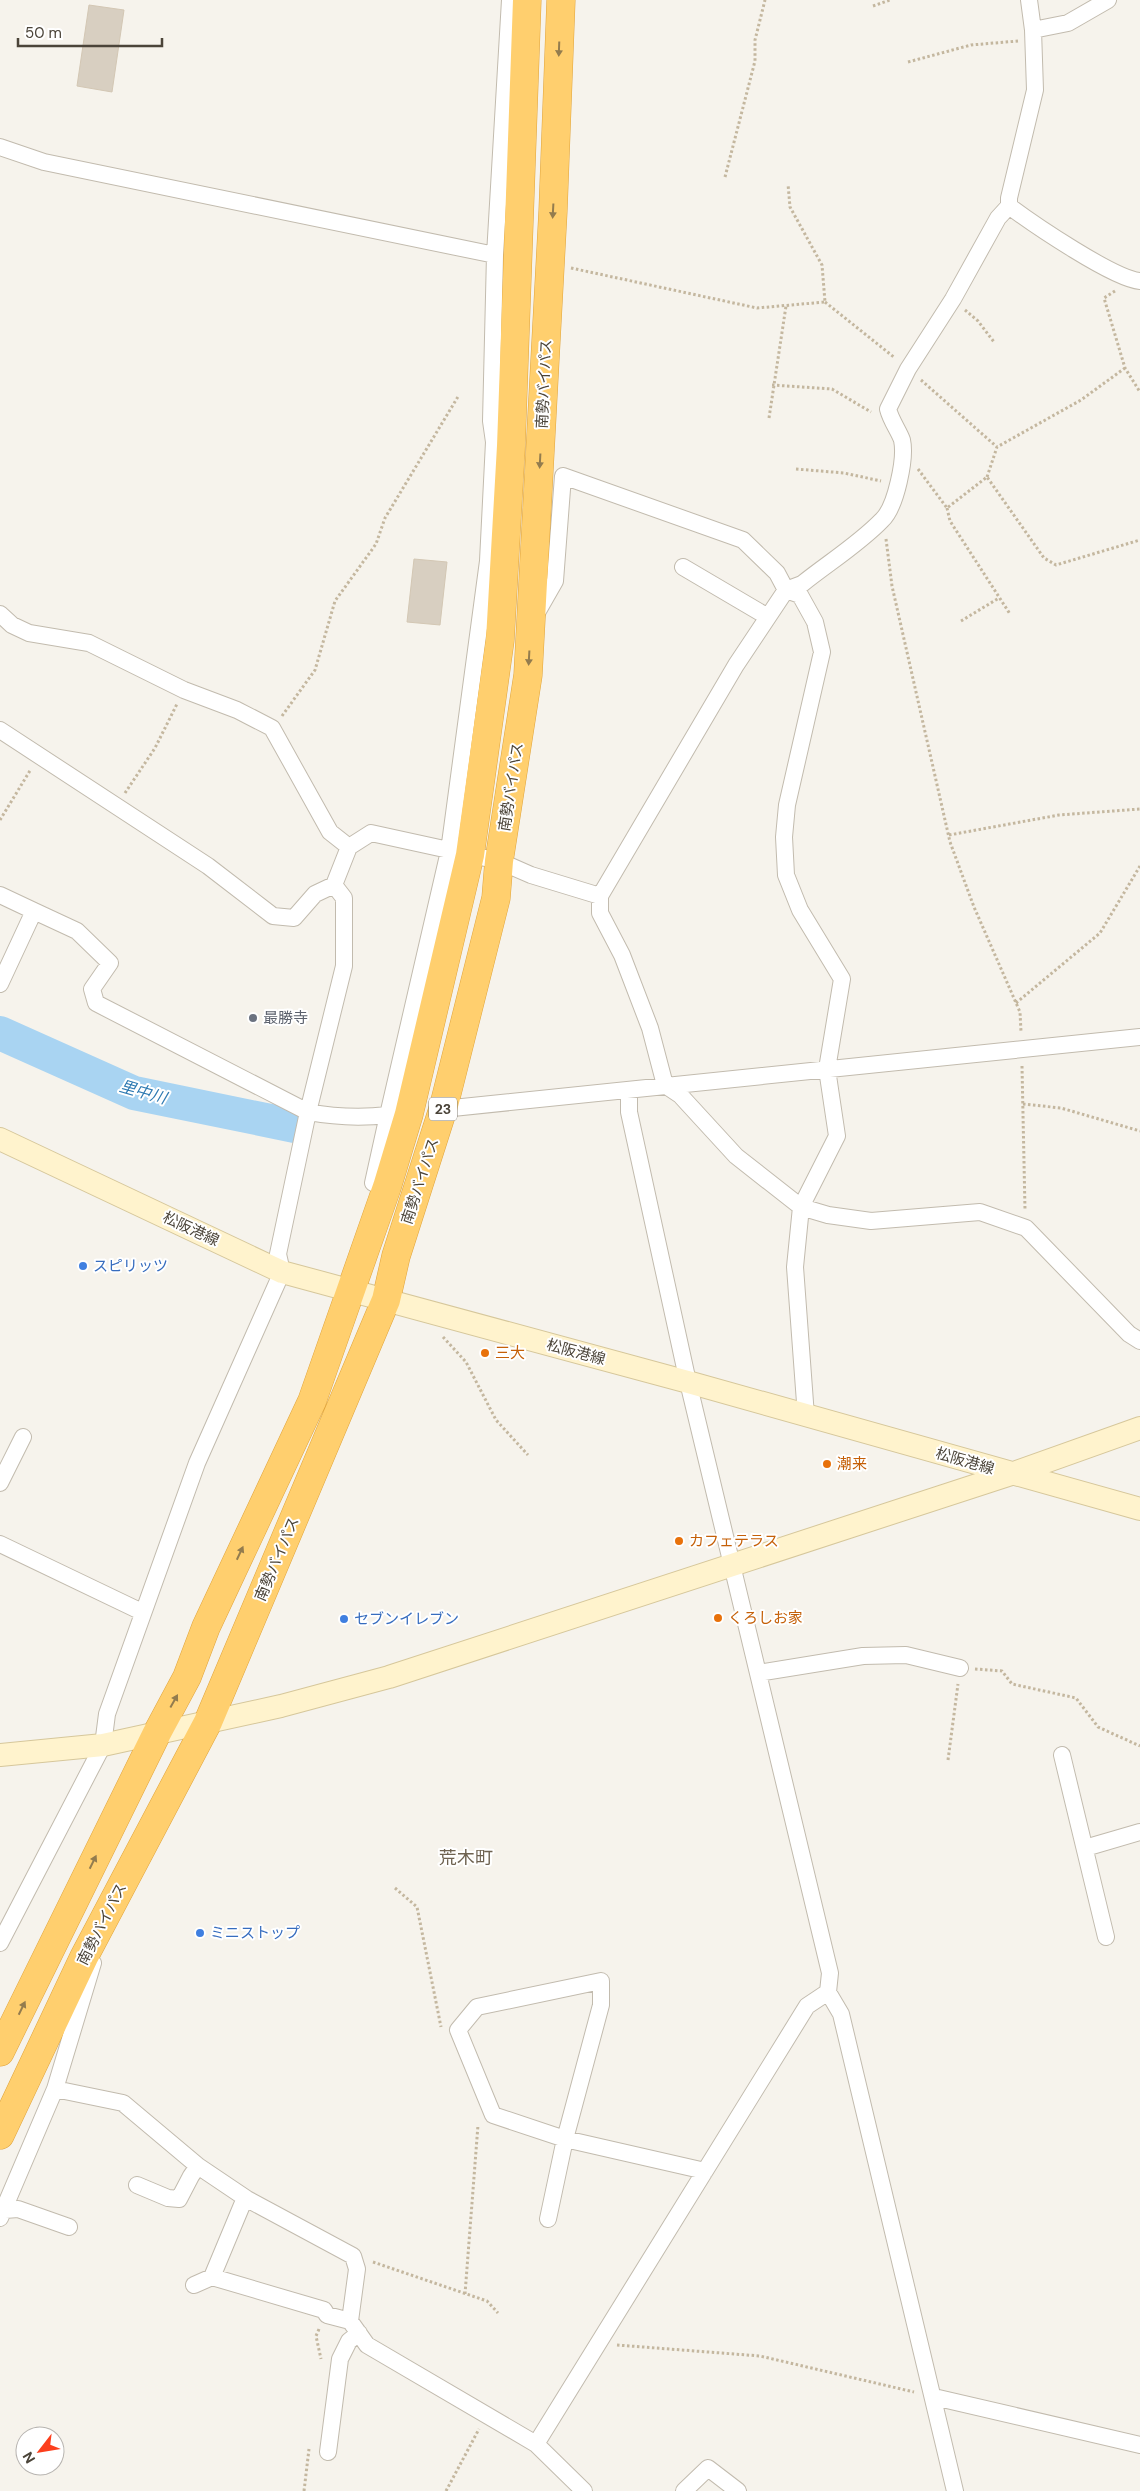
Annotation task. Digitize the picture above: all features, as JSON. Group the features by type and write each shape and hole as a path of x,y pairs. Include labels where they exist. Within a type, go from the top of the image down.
{"highway":[{"name":"南勢バイパス","path":"0,2052 157,1733 188,1677 206,1627 312,1401 387,1187 409,1114 500,640 511,446 527,0"},
{"name":"南勢バイパス","path":"0,2135 84,1956 208,1722 386,1300 396,1256 443,1109 496,898 499,861 528,675 553,211 561,0"}],"main road":[{"name":"松阪港線","path":"0,1139 282,1272 688,1382 1140,1510"},
{"path":"0,1755 103,1745 208,1722 390,1677 1011,1474 1140,1428"}],"street":[{"path":"387,1187 373,1183 388,1115 459,853 488,561 494,442 491,421 495,255 510,0"},
{"path":"1029,0 1033,35 1035,90 1009,198 1009,206 998,218 953,300 908,369 888,409 892,422 902,439 903,461 896,490 884,519 802,584 786,590 731,674 600,896 600,913 622,955 650,1028 665,1085 680,1095 736,1156 801,1207 828,1215 870,1221 980,1212 1026,1228 1129,1334 1140,1341"},
{"path":"1033,35 1068,22 1108,0"},
{"path":"0,147 44,162 495,255"},
{"path":"1009,206 1041,228 1136,281"},
{"path":"491,421 511,446"},
{"path":"531,622 555,581 563,476 743,540 777,573 786,590 800,595 815,622 822,652 787,805 784,837 786,875 800,910 842,979 827,1069 837,1136 801,1207 796,1267 806,1416"},
{"path":"683,567 768,617"},
{"path":"0,614 12,625 28,633 89,643 184,690 237,710 272,728 330,832 349,847"},
{"path":"0,730 208,866 273,916 294,918 315,894 334,885 349,847 371,833 499,861 531,876 600,896"},
{"path":"0,1944 103,1745 107,1714 197,1462 282,1272 278,1254 308,1112 344,966 344,898 334,885"},
{"path":"0,895 78,931 110,963 92,989 96,1003 308,1112 334,1117 388,1115"},
{"path":"0,984 34,911"},
{"path":"443,1109 629,1092 665,1085 1140,1037"},
{"path":"629,1092 628,1112 688,1382 830,1973 828,1992 841,2014 934,2396 954,2491"},
{"path":"0,1483 23,1437"},
{"path":"0,1544 142,1612"},
{"path":"758,1674 863,1656 906,1655 960,1668"},
{"path":"1062,1755 1106,1937"},
{"path":"1085,1848 1140,1832"},
{"path":"2,2214 55,2089 93,1961 84,1956"},
{"path":"548,2219 565,2139 602,2005 601,1981 476,2007 458,2030 493,2115 565,2139 705,2172"},
{"path":"536,2444 807,2006 828,1992"},
{"path":"55,2089 123,2103 198,2166 247,2198 353,2256 357,2269 354,2327 340,2359 328,2452"},
{"path":"137,2184 168,2198 179,2199 198,2166"},
{"path":"212,2277 242,2205 247,2198"},
{"path":"2,2214 18,2209 69,2227"},
{"path":"194,2285 212,2277 324,2310 327,2315 354,2327 367,2345 536,2444 584,2491"},
{"path":"934,2396 1140,2445"},
{"path":"684,2491 708,2468 738,2491"}],"path":[{"path":"725,177 755,62 756,40 765,0"},
{"path":"873,6 890,0"},
{"path":"908,62 972,45 1033,35"},
{"path":"568,259 568,268 757,308 825,302 822,264 790,207 788,184"},
{"path":"1136,281 1104,298 1125,368 1140,392"},
{"path":"953,300 978,321 994,342"},
{"path":"769,418 772,385 786,306"},
{"path":"947,508 987,477 998,448 1081,400 1125,368"},
{"path":"772,385 832,389 875,414 888,409"},
{"path":"272,728 315,670 334,602 376,544 385,518 459,395"},
{"path":"902,452 911,459 947,508 950,521 1010,614"},
{"path":"796,469 844,473 883,482 896,490"},
{"path":"987,477 1044,558 1056,565 1140,540"},
{"path":"884,519 892,586 949,835 974,906 1020,1012 1026,1228"},
{"path":"961,621 1000,598"},
{"path":"117,806 155,748 184,690"},
{"path":"0,820 39,756"},
{"path":"949,835 1059,815 1140,808"},
{"path":"1016,1003 1100,933 1140,866"},
{"path":"1023,1104 1061,1108 1140,1131"},
{"path":"444,1316 442,1336 466,1362 496,1420 528,1455"},
{"path":"948,1760 960,1668 1002,1671 1012,1684 1076,1698 1098,1727 1140,1746"},
{"path":"395,1888 417,1907 442,2031"},
{"path":"465,2294 480,2129 477,2120"},
{"path":"353,2256 488,2302 498,2313"},
{"path":"320,2368 321,2358 316,2336 327,2315"},
{"path":"598,2344 760,2356 934,2396"},
{"path":"446,2491 486,2415"},
{"path":"304,2491 310,2444"}],"building":[{"path":"89,5 124,10 112,92 77,86"},
{"path":"414,559 447,562 440,625 407,622"}],"waterway":[{"name":"里中川","path":"0,1033 134,1093 295,1126"}],"place":[{"name":"最勝寺","path":"253,1018"},
{"name":"スピリッツ","path":"83,1266"},
{"name":"三大","path":"485,1353"},
{"name":"潮来","path":"827,1464"},
{"name":"カフェテラス","path":"679,1541"},
{"name":"くろしお家","path":"718,1618"},
{"name":"セブンイレブン","path":"344,1619"},
{"name":"ミニストップ","path":"200,1933"}],"district":[{"name":"荒木町","path":"466,1858"}]}
